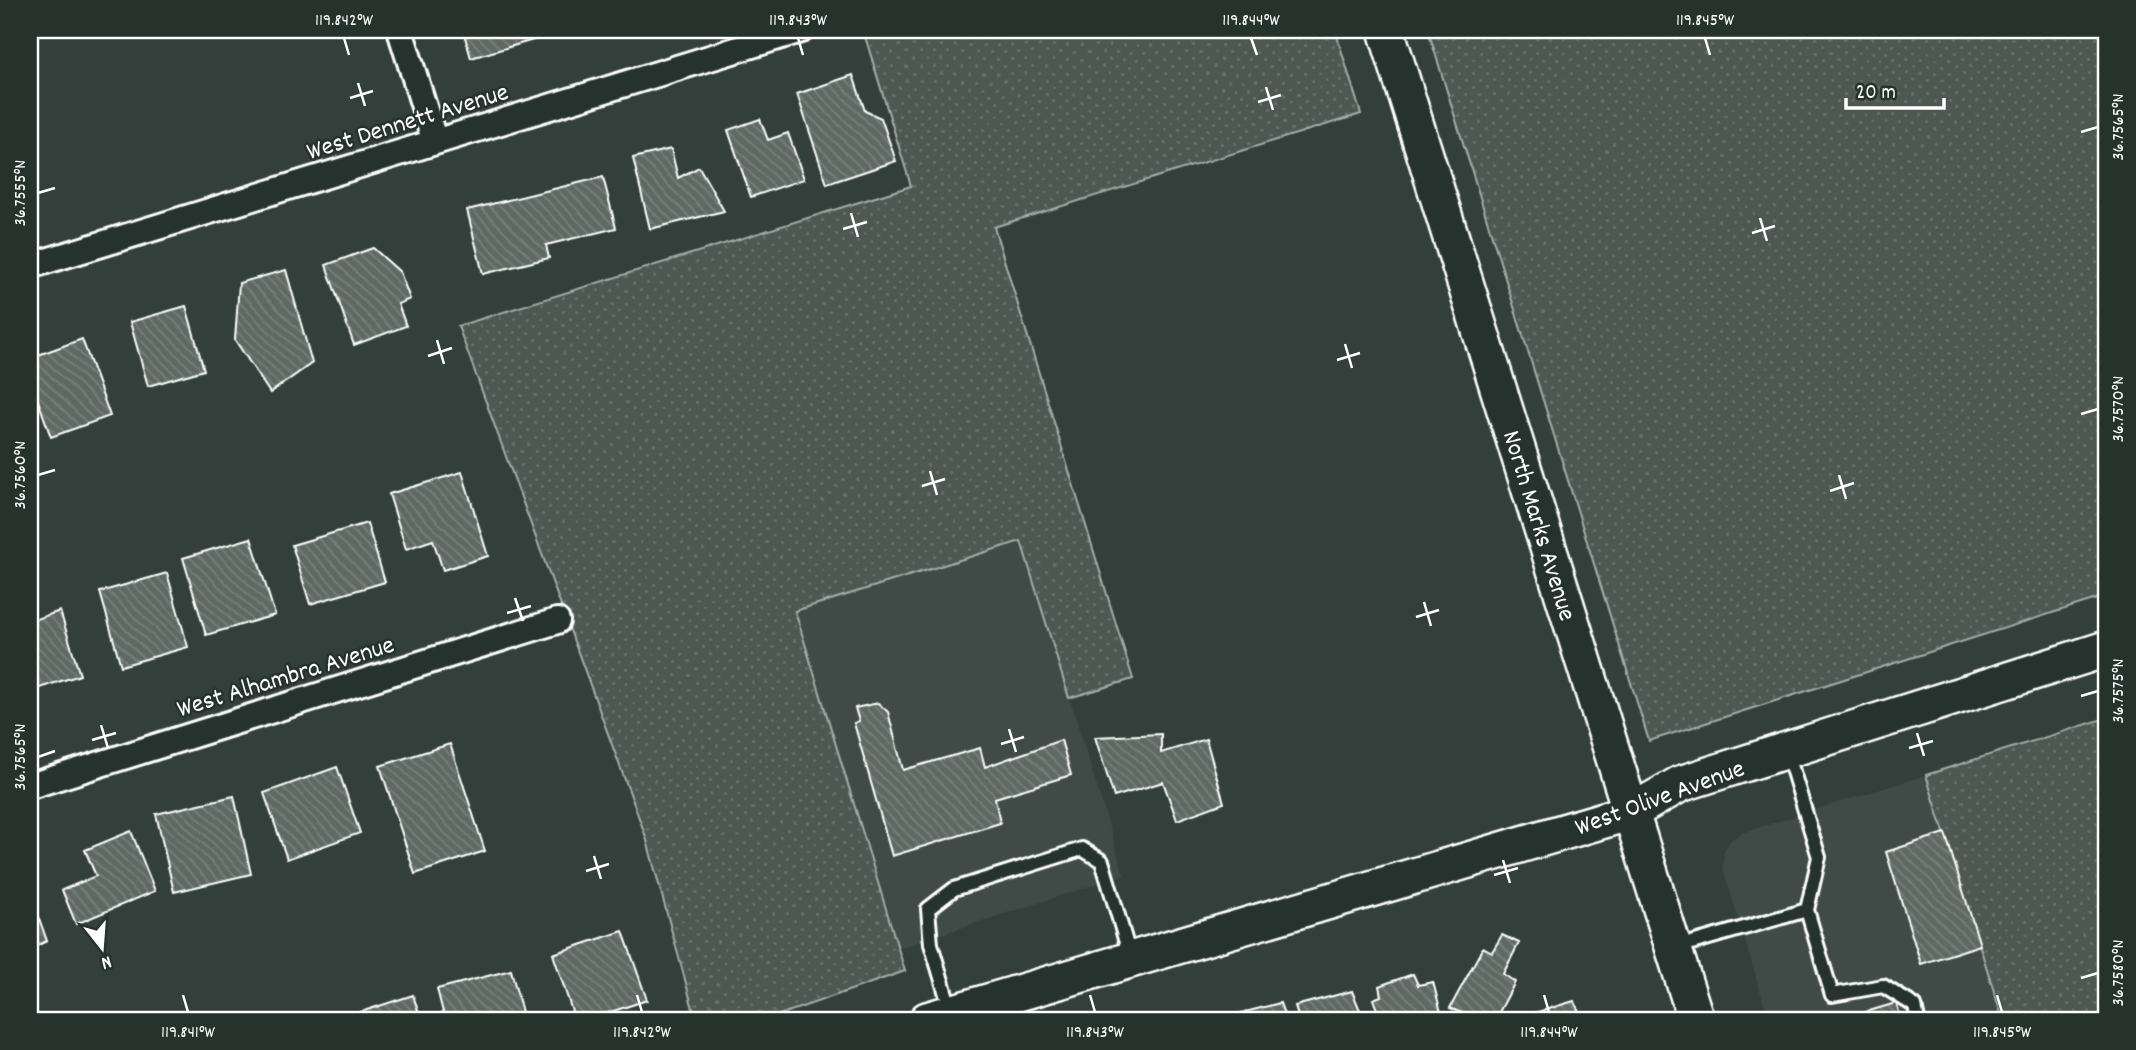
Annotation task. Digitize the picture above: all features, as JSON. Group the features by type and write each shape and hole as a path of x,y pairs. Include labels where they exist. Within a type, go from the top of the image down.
{"main road":[{"name":"North Marks Avenue","path":"1386,30 1696,1020"},
{"name":"West Olive Avenue","path":"939,1017 1631,812 1680,784 2106,649"}],"street":[{"path":"400,30 435,142"},
{"name":"West Dennett Avenue","path":"30,266 801,30"},
{"name":"West Alhambra Avenue","path":"30,786 557,621"}],"lane":[{"path":"1787,750 1819,857 1807,910 1832,995 1883,986 1914,1006 1918,1020"},
{"path":"939,1017 928,909 954,889 1082,849 1102,861 1131,960"},
{"path":"1674,948 1807,910"}],"shaded area":[{"path":"863,30 1335,30 1361,114 994,227 1133,679 1069,698 1021,541 795,611 905,971 765,1020 696,1020 646,837 458,326 911,186"},
{"path":"1428,30 2106,30 2106,596 1649,741"},
{"path":"1021,541 1124,875 899,948 795,611"},
{"path":"2106,718 2106,1020 2003,1020 1926,775"},
{"path":"1926,775 2003,1020 1769,1020 1723,868 1724,851 1731,840 1741,833"}],"building":[{"path":"463,30 568,30 471,58"},
{"path":"853,75 865,111 881,118 896,161 827,184 797,94"},
{"path":"760,119 768,140 788,133 804,179 751,197 728,130"},
{"path":"671,149 678,178 699,167 724,211 650,229 633,158"},
{"path":"603,177 616,228 546,245 549,258 483,274 467,210"},
{"path":"373,248 400,272 410,299 398,304 406,326 354,345 326,265"},
{"path":"286,270 312,363 270,393 235,340 239,283"},
{"path":"186,306 204,370 148,386 130,322"},
{"path":"82,339 110,416 51,437 30,378 30,358"},
{"path":"462,472 488,556 443,570 433,540 406,549 389,494"},
{"path":"367,523 385,582 310,604 292,545"},
{"path":"251,538 275,615 206,635 183,558"},
{"path":"167,573 188,647 121,666 100,592"},
{"path":"60,611 80,675 30,691 30,621"},
{"path":"878,703 888,712 903,770 980,748 985,767 1061,740 1071,775 995,798 1000,823 892,856 854,723 859,721 855,708"},
{"path":"1161,734 1161,753 1206,739 1224,803 1177,820 1163,782 1114,797 1095,737"},
{"path":"450,744 485,851 415,874 380,766"},
{"path":"337,767 360,833 287,859 264,793"},
{"path":"234,796 251,874 174,892 156,814"},
{"path":"131,831 155,891 76,924 62,890 96,876 85,850"},
{"path":"1945,833 1980,945 1921,964 1886,852"},
{"path":"30,893 47,941 30,949"},
{"path":"623,931 647,1000 586,1020 575,1020 553,954"},
{"path":"1502,935 1519,943 1503,974 1515,982 1495,1020 1478,1020 1450,1008 1483,947 1492,952"},
{"path":"511,970 524,1020 445,1020 437,989"},
{"path":"1413,974 1418,985 1433,982 1443,1020 1381,1020 1373,999 1381,996 1379,986"},
{"path":"1352,991 1364,1020 1299,1020 1295,1006"},
{"path":"413,995 421,1020 336,1020"},
{"path":"1574,1001 1583,1020 1511,1020"},
{"path":"1280,1003 1286,1020 1222,1018"},
{"path":"1896,1003 1902,1020 1839,1020"}]}
